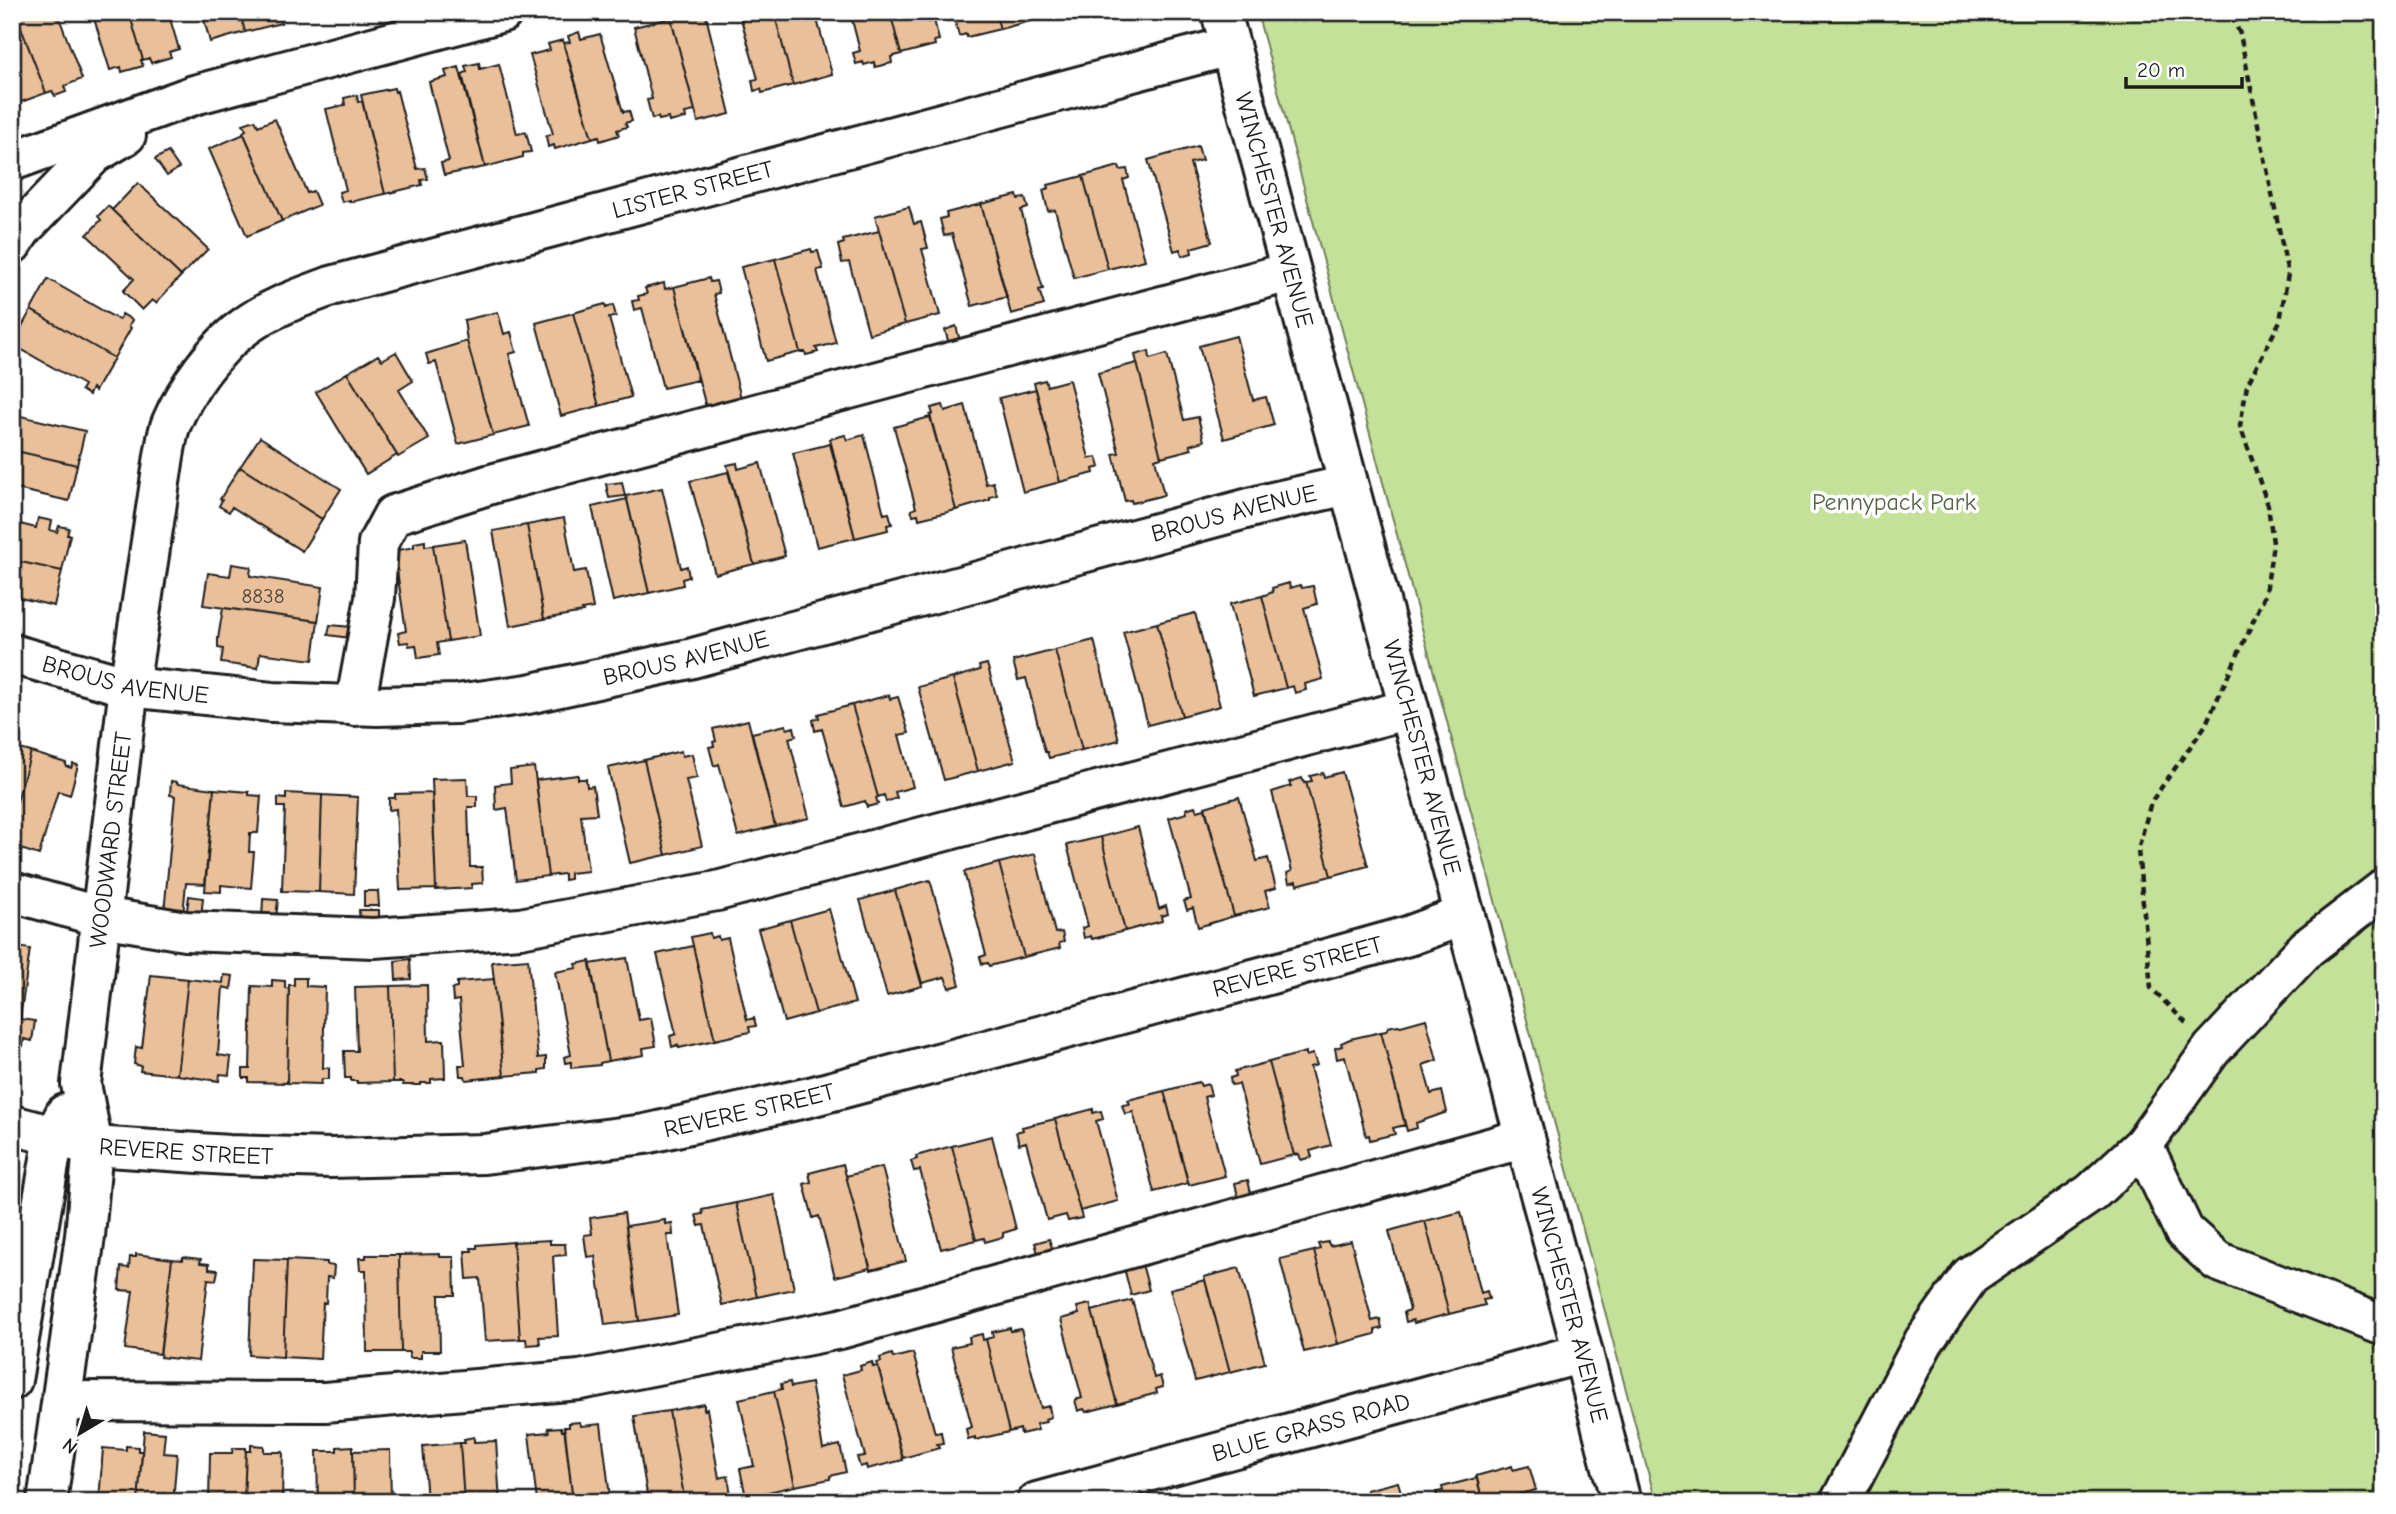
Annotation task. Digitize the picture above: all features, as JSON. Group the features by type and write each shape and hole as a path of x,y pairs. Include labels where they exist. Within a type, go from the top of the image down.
{"street":[{"path":"12,161 194,95 503,12"},
{"name":"WINCHESTER AVENUE","path":"1226,29 1621,1502"},
{"name":"LISTER STREET","path":"188,391 216,354 245,326 281,305 331,286 1226,29"},
{"path":"12,244 22,229 94,153 194,95"},
{"path":"355,706 375,598 378,543 393,515 491,484 1290,272"},
{"name":"WOODWARD STREET","path":"47,1502 85,1236 93,1146 81,1084 129,687 164,456 170,426 188,391"},
{"name":"BROUS AVENUE","path":"12,654 129,687 272,702 355,706 457,704 527,694 662,665 1268,503 1348,485"},
{"path":"12,892 101,917 185,931 374,938 520,928 717,891 1409,709"},
{"path":"1840,1502 1924,1341 1970,1276 2091,1194 2143,1145 2212,1049 2307,948 2384,889"},
{"name":"REVERE STREET","path":"12,1125 93,1146 229,1155 331,1158 484,1154 645,1133 810,1097 1370,947 1465,915"},
{"name":"WOODWARD STREET","path":"13,1369 54,1136 81,1084"},
{"path":"62,1401 325,1402 580,1380 840,1329 1525,1138"},
{"path":"2143,1145 2184,1231 2217,1261 2384,1326"},
{"name":"BLUE GRASS ROAD","path":"1037,1502 1583,1353"}],"path":[{"path":"2212,1049 2151,988 2138,850 2151,802 2205,726 2266,593 2273,543 2268,505 2240,426 2247,385 2280,321 2288,274 2240,34 2230,12"}],"green space":[{"name":"Pennypack Park","path":"1257,12 2384,12 2384,1502 1656,1502"}],"building":[{"path":"12,12 15,12 46,93 13,105"},
{"path":"15,12 57,12 82,79 64,86 66,92 55,96 52,91 46,93"},
{"path":"92,12 129,12 143,66 122,72 121,67 110,70"},
{"path":"129,12 168,12 179,49 169,52 171,57 151,63 149,58 143,60"},
{"path":"202,12 240,12 245,32 210,42"},
{"path":"240,12 278,12 281,23 245,32"},
{"path":"692,12 705,12 730,114 698,122 671,18"},
{"path":"739,12 774,12 793,85 762,93 761,89 754,91 752,80 758,79"},
{"path":"774,12 815,12 832,74 793,85"},
{"path":"850,12 890,12 901,54 891,57 892,63 875,67 874,62 856,64 853,53 860,51"},
{"path":"890,12 926,12 929,22 934,20 939,40 934,41 935,45 901,54"},
{"path":"960,12 995,12 1000,29 967,37 966,34 959,36 954,17 961,15"},
{"path":"995,12 1036,12 1038,19 1000,29"},
{"path":"671,18 695,111 685,113 686,118 669,122 668,118 652,119 647,100 652,99 634,27"},
{"path":"579,32 581,39 600,34 623,112 629,111 632,121 625,123 627,127 617,130 619,135 600,141 599,136 592,138 564,46 564,43 570,42 568,36"},
{"path":"563,40 592,138 555,149 554,145 548,147 546,136 553,134 530,55 550,50 548,44"},
{"path":"479,63 480,69 499,64 517,134 526,132 531,152 523,153 523,157 485,167 462,74 467,72 465,66"},
{"path":"459,67 485,167 444,175 441,163 449,161 429,82 447,77 445,71"},
{"path":"394,88 417,169 425,168 428,179 421,180 422,185 385,194 361,95"},
{"path":"357,95 358,102 362,101 385,194 342,202 339,192 346,190 326,109 345,105 344,98"},
{"path":"275,119 307,193 313,191 319,205 282,221 243,132 246,130 243,124 255,120 258,126"},
{"path":"244,134 282,221 247,236 209,149"},
{"path":"1198,146 1202,160 1190,163 1212,242 1191,248 1192,253 1182,256 1180,249 1174,251 1148,160"},
{"path":"168,152 179,168 167,176 155,159"},
{"path":"1119,166 1120,170 1127,169 1129,178 1123,180 1145,260 1108,269 1083,176"},
{"path":"1083,176 1108,269 1074,278 1055,210 1048,211 1043,190 1049,188 1048,185"},
{"path":"138,183 208,249 181,276 112,210"},
{"path":"1017,195 1018,199 1025,198 1028,208 1021,210 1043,289 1039,290 1044,305 1011,314 981,204"},
{"path":"981,204 1007,297 972,306 952,234 944,236 940,219 947,217 946,213"},
{"path":"108,206 181,276 156,303 152,300 142,310 123,291 134,279 87,235 101,220 98,216"},
{"path":"909,207 914,224 921,222 928,248 922,249 940,315 905,324 875,216"},
{"path":"879,231 905,324 869,334 849,262 842,263 838,245 844,243 843,240"},
{"path":"811,249 812,252 818,251 823,269 817,270 836,343 816,348 818,352 806,355 805,352 800,352 775,259"},
{"path":"775,259 800,352 766,361 741,267"},
{"path":"709,278 710,282 716,281 719,293 714,294 741,398 706,407 674,287"},
{"path":"48,279 119,320 122,314 132,320 129,326 131,328 114,358 31,310"},
{"path":"664,283 665,289 674,287 698,380 663,388 642,308 634,310 632,301 647,294 645,288"},
{"path":"605,304 606,308 613,305 616,316 609,318 631,397 599,406 573,313"},
{"path":"31,310 114,358 95,391 92,388 89,395 81,390 84,385 12,344"},
{"path":"498,312 504,334 511,332 516,352 509,354 529,426 493,435 467,341 464,320"},
{"path":"573,313 599,406 561,416 536,323"},
{"path":"956,326 960,341 949,344 945,330"},
{"path":"1236,336 1253,400 1266,397 1274,425 1224,439 1199,346"},
{"path":"467,341 493,435 458,444 436,362 429,364 426,354"},
{"path":"1149,351 1150,359 1167,354 1184,420 1198,417 1204,441 1190,445 1192,449 1161,457 1135,355"},
{"path":"396,352 413,381 399,390 429,439 398,457 347,373 378,355 382,360"},
{"path":"1137,363 1161,457 1155,459 1164,495 1132,503 1131,500 1125,501 1113,454 1119,453 1098,373"},
{"path":"347,373 397,455 366,474 316,392"},
{"path":"1045,380 1047,386 1069,380 1089,458 1097,457 1100,467 1093,469 1094,473 1060,482 1034,383"},
{"path":"1036,389 1060,482 1023,492 999,398"},
{"path":"943,405 945,411 965,405 986,484 993,482 997,495 990,497 990,500 956,510 930,415 933,414 931,408"},
{"path":"12,414 85,431 77,465 12,450"},
{"path":"930,417 956,510 919,519 918,514 913,515 911,510 916,508 894,427"},
{"path":"845,435 847,440 864,435 884,514 889,513 892,524 887,525 888,530 855,538 830,439"},
{"path":"260,437 341,489 322,519 240,467"},
{"path":"830,444 855,538 817,547 793,453"},
{"path":"12,450 77,465 69,501 12,488"},
{"path":"737,463 738,469 760,463 785,556 754,564 727,465"},
{"path":"240,467 322,519 302,551 232,507 229,512 219,506 222,500 220,499"},
{"path":"728,472 754,564 715,574 690,481"},
{"path":"622,482 625,496 609,498 606,484"},
{"path":"662,488 681,568 687,566 689,577 682,579 683,585 649,593 626,496"},
{"path":"627,499 649,593 613,601 592,507"},
{"path":"38,518 52,521 50,530 57,532 59,526 69,528 67,535 70,535 62,571 12,560 12,522 36,528"},
{"path":"564,518 574,572 586,570 593,608 544,619 527,525"},
{"path":"527,525 544,619 510,626 493,531"},
{"path":"465,540 480,636 448,641 433,545"},
{"path":"425,541 425,546 433,545 448,641 437,643 439,655 418,658 416,645 400,643 398,633 406,631 394,551 414,547 414,543"},
{"path":"12,560 62,571 54,606 12,596"},
{"path":"232,564 251,567 250,576 323,587 318,621 203,605 208,573 230,576"},
{"path":"1289,583 1290,588 1300,585 1302,588 1313,586 1317,604 1304,608 1323,679 1305,684 1306,690 1295,693 1293,686 1286,688 1262,596 1273,592 1272,588"},
{"path":"1262,596 1286,688 1254,696 1230,604"},
{"path":"223,608 318,621 313,660 260,653 258,668 221,663 223,649 218,648 218,639"},
{"path":"1195,613 1220,706 1182,716 1157,623"},
{"path":"1157,623 1182,716 1148,725 1123,632"},
{"path":"330,625 351,627 350,638 328,635"},
{"path":"1094,640 1119,740 1082,750 1055,650"},
{"path":"1055,650 1082,750 1049,758 1045,752 1026,678 1018,680 1013,661"},
{"path":"987,664 1015,761 978,771 953,678 980,670 979,666"},
{"path":"953,678 978,771 944,780 918,687"},
{"path":"889,695 890,699 898,697 909,733 899,735 913,787 895,792 897,798 886,802 884,795 878,797 852,705"},
{"path":"852,705 878,797 878,804 867,807 865,801 844,807 822,729 815,731 813,720 819,718 818,714"},
{"path":"748,720 775,826 738,836 719,764 714,766 709,747 714,746 713,742 716,741 713,729"},
{"path":"786,725 787,729 794,727 796,736 789,738 809,818 775,826 752,733"},
{"path":"12,747 31,752 12,819"},
{"path":"681,751 682,756 692,754 697,778 686,780 702,846 666,855 644,760"},
{"path":"31,752 66,763 66,766 71,768 73,764 78,765 70,795 58,791 39,855 18,848 16,855 12,854 12,819"},
{"path":"644,760 666,855 630,863 608,768"},
{"path":"534,767 548,876 516,880 507,808 496,810 495,785 511,783 510,770"},
{"path":"1342,772 1368,866 1331,876 1306,782 1312,781 1310,776 1323,773 1324,777"},
{"path":"578,775 578,779 586,779 587,787 593,786 597,814 581,815 588,871 570,873 570,879 564,880 564,874 548,876 536,780"},
{"path":"467,778 468,796 477,796 477,807 468,807 470,867 482,867 483,883 472,884 472,888 436,890 432,779"},
{"path":"1302,778 1304,783 1306,782 1331,876 1297,885 1296,881 1289,883 1287,873 1292,871 1272,792 1291,786 1289,782"},
{"path":"171,781 214,789 205,884 186,883 183,915 164,913 175,796 170,795"},
{"path":"214,789 249,792 249,795 261,796 258,833 250,833 249,852 254,852 251,888 221,885 221,892 205,891"},
{"path":"286,793 322,795 319,892 282,891 285,807 278,807 278,798 286,799"},
{"path":"432,793 436,889 400,890 396,809 389,810 389,798 395,798 395,794"},
{"path":"322,795 358,797 354,894 319,892"},
{"path":"1239,797 1257,861 1268,858 1276,888 1265,891 1270,907 1234,916 1205,807"},
{"path":"1195,806 1197,811 1205,809 1234,916 1198,927 1193,908 1187,910 1184,901 1191,899 1169,818 1187,813 1186,809"},
{"path":"1138,827 1159,909 1166,906 1168,914 1161,916 1162,921 1125,931 1101,837"},
{"path":"1101,837 1125,931 1092,939 1091,936 1084,938 1082,928 1088,926 1067,845"},
{"path":"1035,854 1055,933 1062,932 1064,942 1059,943 1060,948 1024,957 999,863"},
{"path":"999,863 1024,957 989,966 988,963 982,964 980,957 986,955 964,872"},
{"path":"930,880 960,985 949,988 945,977 922,983 895,890"},
{"path":"895,890 922,986 887,996 860,900"},
{"path":"364,891 378,891 379,906 364,906"},
{"path":"189,896 203,898 201,918 186,917"},
{"path":"263,899 278,900 276,918 262,918"},
{"path":"829,909 855,1003 816,1013 790,920"},
{"path":"359,910 379,910 379,924 360,924"},
{"path":"790,920 816,1013 784,1022 758,929"},
{"path":"710,933 711,938 728,938 747,1020 754,1018 756,1026 749,1027 750,1032 715,1040 691,937"},
{"path":"12,946 30,949 20,1019 35,1021 32,1041 24,1039 23,1046 12,1044"},
{"path":"693,946 715,1040 679,1048 678,1045 672,1047 670,1036 676,1034 657,954"},
{"path":"627,958 639,1020 651,1018 656,1046 643,1048 644,1055 608,1061 590,964"},
{"path":"410,959 411,979 396,980 395,961"},
{"path":"528,959 538,1058 546,1057 546,1069 539,1070 539,1073 504,1076 492,962"},
{"path":"590,961 608,1061 600,1065 571,1068 571,1062 565,1063 564,1057 571,1055 555,972 577,968 576,964"},
{"path":"151,975 188,979 177,1075 140,1071 141,1066 134,1064 136,1047 142,1048"},
{"path":"224,975 233,976 231,989 223,987 218,1055 231,1057 229,1075 220,1074 219,1081 177,1075 188,979 223,983"},
{"path":"294,978 306,978 306,986 325,987 323,1068 329,1068 329,1079 322,1079 321,1084 287,1083 289,985 294,985"},
{"path":"494,979 504,1076 466,1080 465,1076 460,1076 459,1065 465,1065 459,1000 453,1001 452,989 457,988 457,982"},
{"path":"272,980 285,981 285,988 289,989 287,1083 249,1082 249,1078 243,1078 243,1069 250,1069 252,986 272,987"},
{"path":"427,985 428,1041 444,1040 445,1078 431,1079 431,1083 421,1085 403,1085 403,1082 393,1082 390,986"},
{"path":"390,986 393,1082 351,1081 351,1078 345,1078 344,1051 357,1051 355,987"},
{"path":"1426,1019 1437,1060 1423,1065 1431,1094 1442,1091 1447,1112 1416,1123 1417,1128 1407,1131 1381,1032 1388,1027"},
{"path":"1381,1032 1405,1125 1393,1128 1395,1134 1370,1140 1369,1135 1366,1136 1345,1057 1337,1059 1335,1048 1350,1039"},
{"path":"1306,1052 1306,1056 1313,1054 1317,1065 1310,1067 1331,1145 1310,1151 1312,1157 1301,1160 1299,1154 1294,1155 1269,1062"},
{"path":"1269,1062 1294,1155 1260,1164 1239,1084 1231,1085 1230,1078 1236,1076 1235,1071"},
{"path":"1199,1082 1201,1086 1208,1084 1211,1095 1204,1097 1225,1176 1189,1185 1164,1091"},
{"path":"1164,1091 1188,1183 1154,1192 1133,1112 1125,1114 1122,1105 1130,1104 1128,1100"},
{"path":"1093,1109 1093,1113 1101,1111 1103,1119 1096,1121 1118,1201 1080,1211 1055,1119"},
{"path":"1055,1119 1082,1218 1068,1221 1066,1215 1047,1220 1026,1142 1019,1144 1016,1132 1023,1130 1022,1127"},
{"path":"992,1136 1016,1229 1003,1233 1003,1237 985,1242 984,1238 976,1240 952,1146"},
{"path":"952,1146 976,1240 941,1249 920,1170 914,1171 911,1161 917,1159 916,1156"},
{"path":"843,1164 870,1268 835,1277 819,1216 813,1218 804,1184 811,1182 809,1173"},
{"path":"882,1167 906,1261 871,1270 846,1176"},
{"path":"1248,1180 1253,1203 1240,1206 1235,1183"},
{"path":"774,1195 794,1289 757,1297 736,1203"},
{"path":"736,1203 757,1297 722,1305 704,1225 699,1226 696,1215 703,1214 702,1210"},
{"path":"1461,1212 1481,1293 1487,1291 1489,1299 1483,1300 1485,1305 1449,1314 1425,1221"},
{"path":"624,1213 639,1321 605,1325 595,1256 587,1257 584,1235 592,1234 590,1218"},
{"path":"665,1220 665,1224 672,1223 673,1235 667,1235 678,1315 639,1321 626,1226"},
{"path":"1425,1221 1449,1314 1414,1323 1413,1320 1406,1322 1404,1312 1410,1310 1389,1231"},
{"path":"1049,1239 1055,1256 1040,1260 1035,1243"},
{"path":"550,1240 550,1244 565,1244 566,1255 553,1256 558,1336 539,1337 540,1344 527,1345 526,1339 520,1339 513,1242"},
{"path":"1351,1241 1372,1321 1380,1319 1382,1328 1375,1330 1375,1334 1338,1344 1314,1251 1320,1249 1318,1244 1328,1242 1330,1246"},
{"path":"513,1242 520,1339 485,1341 480,1278 467,1279 465,1251 472,1251 471,1248 477,1248 477,1245"},
{"path":"1314,1251 1338,1344 1304,1352 1280,1259"},
{"path":"136,1254 172,1259 160,1354 125,1349 133,1291 119,1290 121,1267 129,1268 130,1257 136,1257"},
{"path":"440,1254 440,1257 454,1257 455,1295 439,1295 440,1351 421,1351 421,1358 409,1358 409,1352 401,1352 399,1255"},
{"path":"366,1255 399,1255 401,1352 367,1352 366,1270 360,1270 359,1258 366,1258"},
{"path":"183,1257 201,1259 200,1263 209,1264 209,1269 218,1270 216,1280 208,1279 198,1361 160,1357 172,1259 183,1260"},
{"path":"253,1259 287,1260 283,1357 249,1355"},
{"path":"287,1260 327,1262 327,1265 334,1266 333,1278 327,1277 326,1303 323,1303 320,1359 283,1357"},
{"path":"1142,1264 1149,1290 1131,1295 1124,1268"},
{"path":"1239,1268 1265,1363 1230,1372 1204,1277"},
{"path":"1205,1280 1230,1372 1195,1381 1170,1289"},
{"path":"1132,1300 1154,1378 1160,1376 1163,1387 1156,1389 1157,1393 1117,1404 1092,1311"},
{"path":"1090,1304 1117,1404 1086,1412 1084,1409 1078,1411 1075,1400 1082,1398 1061,1319 1079,1314 1077,1307"},
{"path":"1010,1328 1011,1331 1021,1329 1041,1408 1049,1406 1051,1417 1045,1419 1046,1422 1036,1424 1038,1430 1021,1434 1020,1429 1009,1432 986,1339 993,1337 992,1332"},
{"path":"982,1334 983,1340 986,1339 1009,1432 975,1440 975,1437 968,1439 966,1429 972,1427 951,1347 970,1343 969,1337"},
{"path":"913,1353 935,1433 941,1432 943,1443 937,1444 939,1448 903,1458 877,1363 881,1362 880,1358 892,1354 893,1358"},
{"path":"872,1362 873,1367 878,1366 903,1460 867,1469 866,1465 860,1467 857,1457 865,1456 842,1375 861,1370 860,1366"},
{"path":"790,1382 791,1387 811,1383 823,1449 840,1445 846,1472 830,1476 830,1479 795,1486 774,1391 782,1389 781,1384"},
{"path":"774,1391 795,1486 746,1497 740,1469 754,1466 739,1399"},
{"path":"704,1404 719,1478 728,1476 732,1502 685,1502 669,1411"},
{"path":"669,1411 685,1502 642,1502 640,1495 647,1494 634,1416"},
{"path":"580,1422 581,1426 601,1424 610,1497 617,1497 617,1502 573,1502 564,1427 569,1427 569,1423"},
{"path":"561,1427 562,1431 565,1431 573,1502 537,1502 529,1434 549,1432 548,1428"},
{"path":"144,1431 165,1433 163,1453 177,1454 173,1502 138,1502"},
{"path":"474,1437 474,1442 496,1441 500,1502 464,1502 460,1443 465,1443 464,1439"},
{"path":"460,1443 464,1502 427,1502 423,1446"},
{"path":"251,1445 264,1446 264,1452 283,1452 282,1502 244,1502 246,1451 251,1451"},
{"path":"126,1446 138,1447 138,1451 142,1451 138,1502 99,1502 103,1448 126,1450"},
{"path":"353,1446 354,1502 318,1502 317,1451 337,1451 337,1447"},
{"path":"233,1448 246,1448 244,1502 209,1502 210,1453 232,1453"},
{"path":"390,1450 391,1502 354,1502 353,1451"},
{"path":"1512,1466 1513,1470 1529,1466 1536,1490 1519,1494 1521,1502 1483,1502 1476,1476"},
{"path":"1477,1478 1483,1502 1439,1502 1436,1492 1443,1491 1442,1487"},
{"path":"1398,1482 1403,1499 1410,1497 1411,1502 1369,1502 1366,1490"}]}
